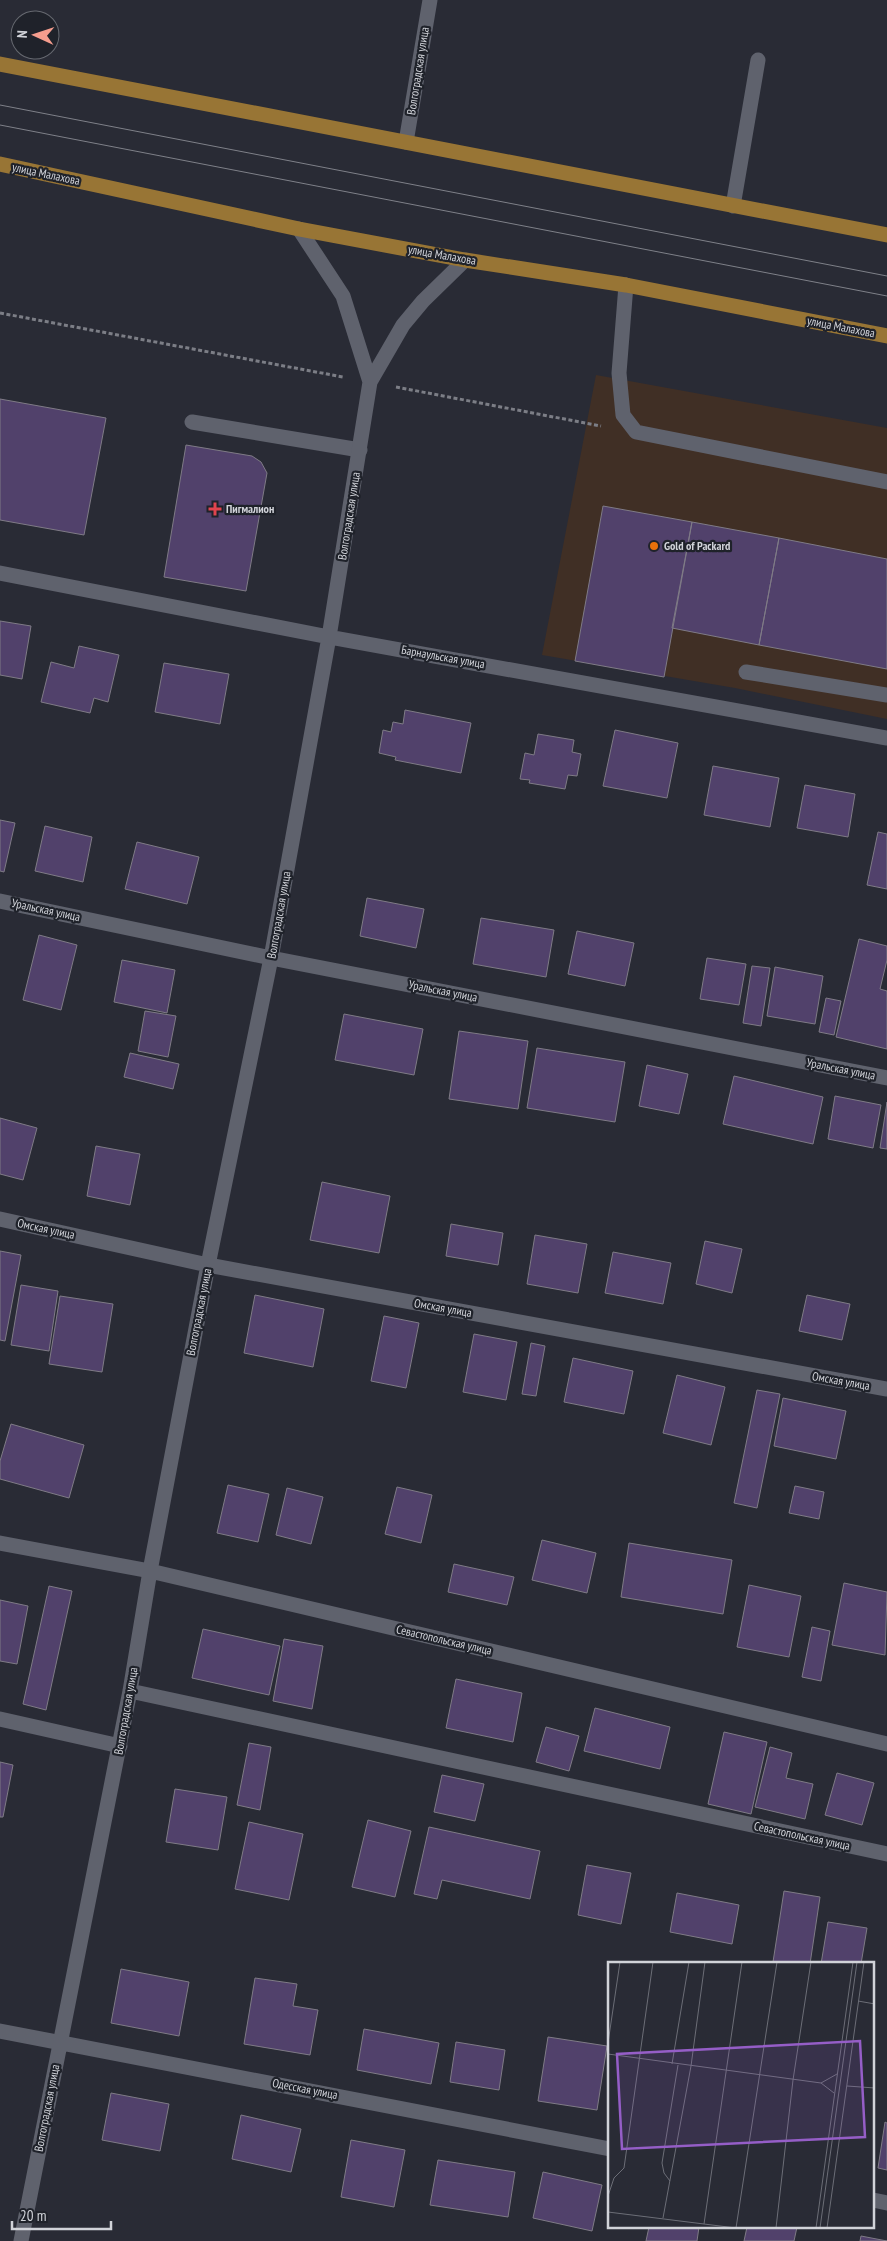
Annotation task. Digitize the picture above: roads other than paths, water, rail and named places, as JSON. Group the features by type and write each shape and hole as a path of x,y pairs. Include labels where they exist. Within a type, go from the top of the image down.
{"main road":[{"path":"0,64 887,235"},
{"name":"улица Малахова","path":"0,164 299,229 465,260 626,285 887,336"}],"street":[{"name":"Волгоградская улица","path":"406,142 430,0"},
{"path":"734,206 758,60"},
{"name":"Волгоградская улица","path":"299,229 343,296 370,382"},
{"name":"Волгоградская улица","path":"21,2241 120,1746 150,1571 208,1265 271,958 329,637 370,382 403,325 423,301 465,260"},
{"path":"626,285 619,373 623,415 636,432 887,482"},
{"path":"192,422 360,450"},
{"name":"Барнаульская улица","path":"0,573 329,637 887,738"},
{"path":"746,672 887,695"},
{"name":"Уральская улица","path":"0,901 271,958 887,1078"},
{"name":"Омская улица","path":"0,1219 208,1265 887,1389"},
{"name":"Севастопольская улица","path":"0,1543 150,1571 887,1744"},
{"name":"Севастопольская улица","path":"130,1691 887,1854"},
{"path":"0,1719 120,1746"},
{"name":"Одесская улица","path":"0,2031 608,2149"},
{"path":"874,2200 887,2203"}],"tram line":[{"path":"0,105 887,276"},
{"path":"0,125 887,296"}],"place":[{"name":"Пигмалион","path":"215,509"},
{"name":"Gold of Packard","path":"654,546"}]}
